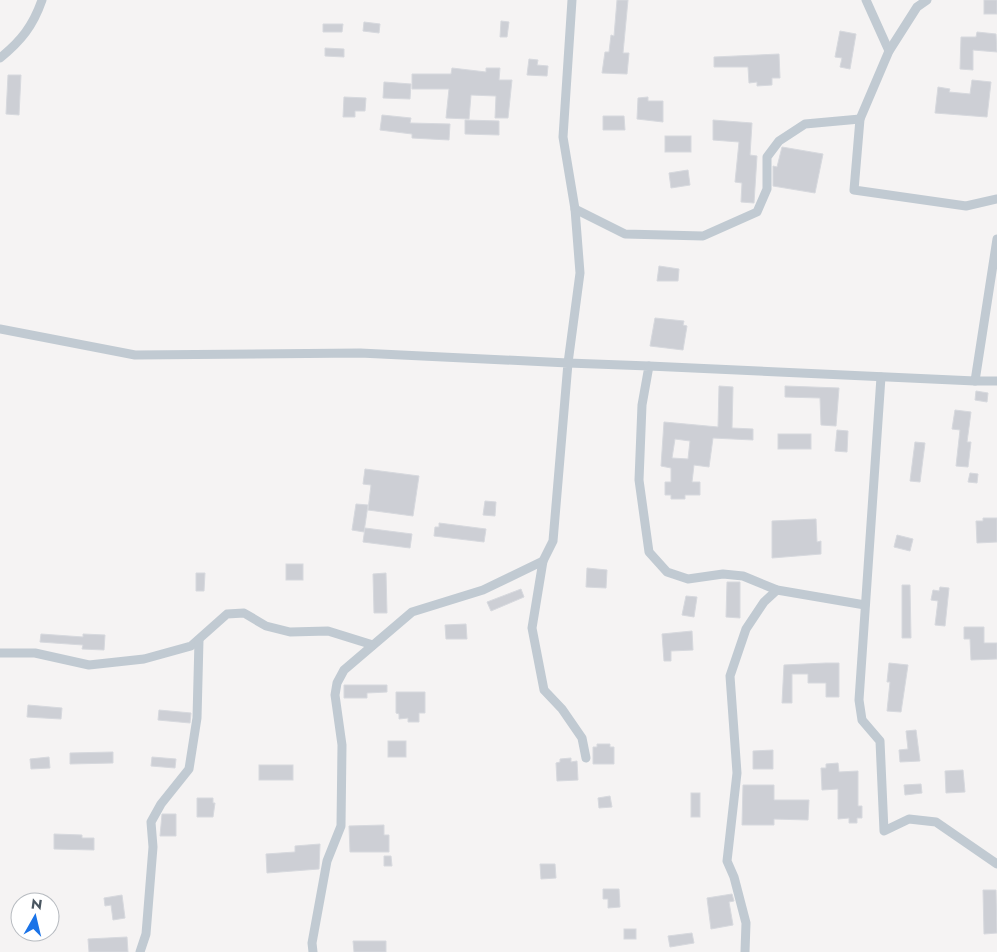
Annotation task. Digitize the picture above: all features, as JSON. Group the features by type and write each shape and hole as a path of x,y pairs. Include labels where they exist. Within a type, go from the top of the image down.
{"street":[{"path":"0,58 25,35 35,20 42,0"},
{"path":"572,0 563,138 575,209 580,273 568,363 553,541 543,561 532,628 544,690 562,709 582,738 586,758"},
{"path":"866,0 889,51"},
{"path":"927,0 917,7 889,51 860,119 854,190 966,206 997,200"},
{"path":"575,209 625,234 703,236 757,212 767,190 768,157 779,141 804,124 860,119"},
{"path":"975,382 997,239"},
{"path":"0,329 135,355 360,353 975,382 997,381"},
{"path":"649,366 642,405 639,480 649,552 668,572 688,579 723,574 743,576 777,590 865,605"},
{"path":"882,377 859,700 862,720 880,742 884,831 909,819 936,822 997,864"},
{"path":"313,952 312,943 327,861 341,826 342,745 335,695 337,682 344,670 412,612 482,590 543,561"},
{"path":"745,952 746,923 734,877 727,861 737,773 730,676 746,629 764,602 777,590"},
{"path":"0,653 36,653 89,665 144,659 191,646 227,614 244,613 266,626 290,632 328,631 374,645"},
{"path":"140,952 146,934 153,848 151,822 161,804 189,769 196,718 199,640"}],"building":[{"path":"617,0 628,0 623,53 629,53 627,74 602,73 605,52 609,52 611,35 614,36"},
{"path":"984,0 997,0 997,14 984,14"},
{"path":"501,21 509,22 507,37 500,37"},
{"path":"364,22 380,24 379,33 363,31"},
{"path":"323,24 343,24 342,32 323,32"},
{"path":"840,31 856,34 850,69 840,67 842,58 835,57"},
{"path":"977,32 996,34 997,52 973,50 973,70 960,69 961,37 976,37"},
{"path":"325,48 344,49 344,57 325,56"},
{"path":"779,54 780,78 772,78 772,85 757,86 757,82 749,83 748,67 714,67 714,57"},
{"path":"529,59 538,60 537,65 548,66 547,76 527,75"},
{"path":"452,68 486,72 486,68 500,68 499,80 512,80 508,118 495,118 496,96 471,95 469,119 446,118 449,89 412,89 412,74 451,74"},
{"path":"8,75 21,75 19,115 6,114"},
{"path":"972,80 991,82 987,117 935,113 938,87 950,89 949,92 970,94"},
{"path":"384,82 411,84 410,99 383,98"},
{"path":"344,97 366,98 365,111 355,111 355,117 343,117"},
{"path":"648,97 648,101 663,101 663,122 637,119 638,98"},
{"path":"382,115 411,118 410,123 450,124 449,140 412,138 412,134 380,130"},
{"path":"603,116 624,116 625,130 603,130"},
{"path":"465,120 499,121 499,135 465,134"},
{"path":"713,120 752,123 750,155 757,156 754,203 741,202 742,183 735,182 739,142 713,140"},
{"path":"665,136 691,136 691,152 665,152"},
{"path":"782,147 823,154 815,193 773,186 773,166 777,167"},
{"path":"688,170 690,185 671,188 669,173"},
{"path":"659,266 679,269 678,281 657,281"},
{"path":"655,318 684,321 683,325 687,326 683,350 650,346"},
{"path":"719,386 733,387 732,428 753,429 753,440 713,438 709,467 694,465 692,482 700,482 700,495 685,495 685,499 671,499 671,495 665,495 665,482 671,482 671,468 661,466 664,422 718,427","holes":["675,439 690,441 688,459 672,458"]},
{"path":"785,386 839,388 836,426 821,425 820,398 785,397"},
{"path":"976,391 988,393 987,402 975,400"},
{"path":"955,410 971,412 967,442 971,442 968,467 956,466 960,430 952,429"},
{"path":"837,430 848,431 847,452 835,451"},
{"path":"778,434 811,434 811,449 778,449"},
{"path":"915,442 925,443 920,482 910,481"},
{"path":"365,469 419,476 413,516 368,510 371,485 363,484"},
{"path":"970,473 978,474 977,483 968,482"},
{"path":"485,501 496,502 495,516 483,515"},
{"path":"356,504 368,505 364,532 352,530"},
{"path":"983,518 997,518 997,542 977,543 976,521 983,521"},
{"path":"816,519 817,542 821,541 821,554 772,558 772,521"},
{"path":"439,523 486,529 484,542 434,536 435,527 439,527"},
{"path":"365,528 412,534 410,548 363,542"},
{"path":"897,535 913,539 910,551 894,547"},
{"path":"286,564 303,564 303,580 286,580"},
{"path":"587,568 607,570 606,588 586,587"},
{"path":"196,573 205,573 204,591 196,591"},
{"path":"386,573 387,613 374,613 373,574"},
{"path":"727,582 740,582 740,618 726,617"},
{"path":"902,585 910,585 911,638 902,638"},
{"path":"940,587 949,588 945,626 935,625 938,601 931,600 933,590 939,591"},
{"path":"521,589 524,597 491,611 487,602"},
{"path":"686,596 697,597 694,617 682,615"},
{"path":"466,624 467,639 446,639 445,625"},
{"path":"964,627 984,627 984,643 997,643 997,659 971,660 970,639 964,639"},
{"path":"692,631 693,650 671,651 671,661 664,661 662,634"},
{"path":"41,634 83,637 83,634 105,635 104,650 82,649 83,645 40,642"},
{"path":"839,663 839,697 826,697 826,683 808,683 808,674 792,674 792,703 782,703 784,665"},
{"path":"889,663 908,665 901,712 887,711 890,682 887,682"},
{"path":"344,685 387,685 387,692 367,693 367,698 344,698"},
{"path":"396,692 425,692 425,713 419,713 419,722 408,722 408,718 399,719 399,714 396,713"},
{"path":"28,705 62,708 61,719 27,717"},
{"path":"159,710 191,713 190,723 158,720"},
{"path":"916,730 920,761 900,762 899,750 908,749 906,731"},
{"path":"388,741 406,741 406,757 388,757"},
{"path":"597,744 610,744 610,747 614,747 614,764 593,764 593,747 597,747"},
{"path":"773,750 773,769 753,769 753,751"},
{"path":"113,752 113,763 70,764 70,753"},
{"path":"49,757 50,768 31,769 30,759"},
{"path":"152,757 176,759 175,768 151,766"},
{"path":"571,758 571,762 577,761 578,780 557,781 556,763 560,762 560,759"},
{"path":"838,763 839,772 858,771 858,806 862,806 862,818 857,818 857,823 849,823 849,818 838,819 838,789 822,790 821,768 826,768 826,764"},
{"path":"259,765 293,765 293,780 259,780"},
{"path":"963,770 965,792 946,793 945,771"},
{"path":"921,784 922,793 905,795 904,785"},
{"path":"743,785 774,785 774,800 809,800 808,820 774,819 774,825 742,825"},
{"path":"691,793 700,793 700,817 691,817"},
{"path":"610,796 612,807 599,808 598,798"},
{"path":"197,798 213,798 213,803 215,803 213,817 197,817"},
{"path":"162,814 176,814 176,836 160,836"},
{"path":"384,825 384,835 389,835 389,852 350,852 349,826"},
{"path":"54,834 82,835 82,838 94,838 94,850 54,849"},
{"path":"320,844 319,869 267,873 266,854 295,852 295,846"},
{"path":"384,856 391,856 392,866 384,866"},
{"path":"540,864 555,864 556,878 541,879"},
{"path":"603,889 619,889 620,907 608,908 608,899 603,899"},
{"path":"983,890 996,890 997,933 984,934"},
{"path":"732,894 734,901 729,902 733,925 711,929 707,898"},
{"path":"122,895 125,918 113,920 111,905 105,906 104,898"},
{"path":"624,929 636,929 636,939 624,939"},
{"path":"692,933 694,943 670,947 668,936"},
{"path":"127,937 128,952 89,952 88,939"},
{"path":"353,941 386,941 386,952 354,952"}]}
